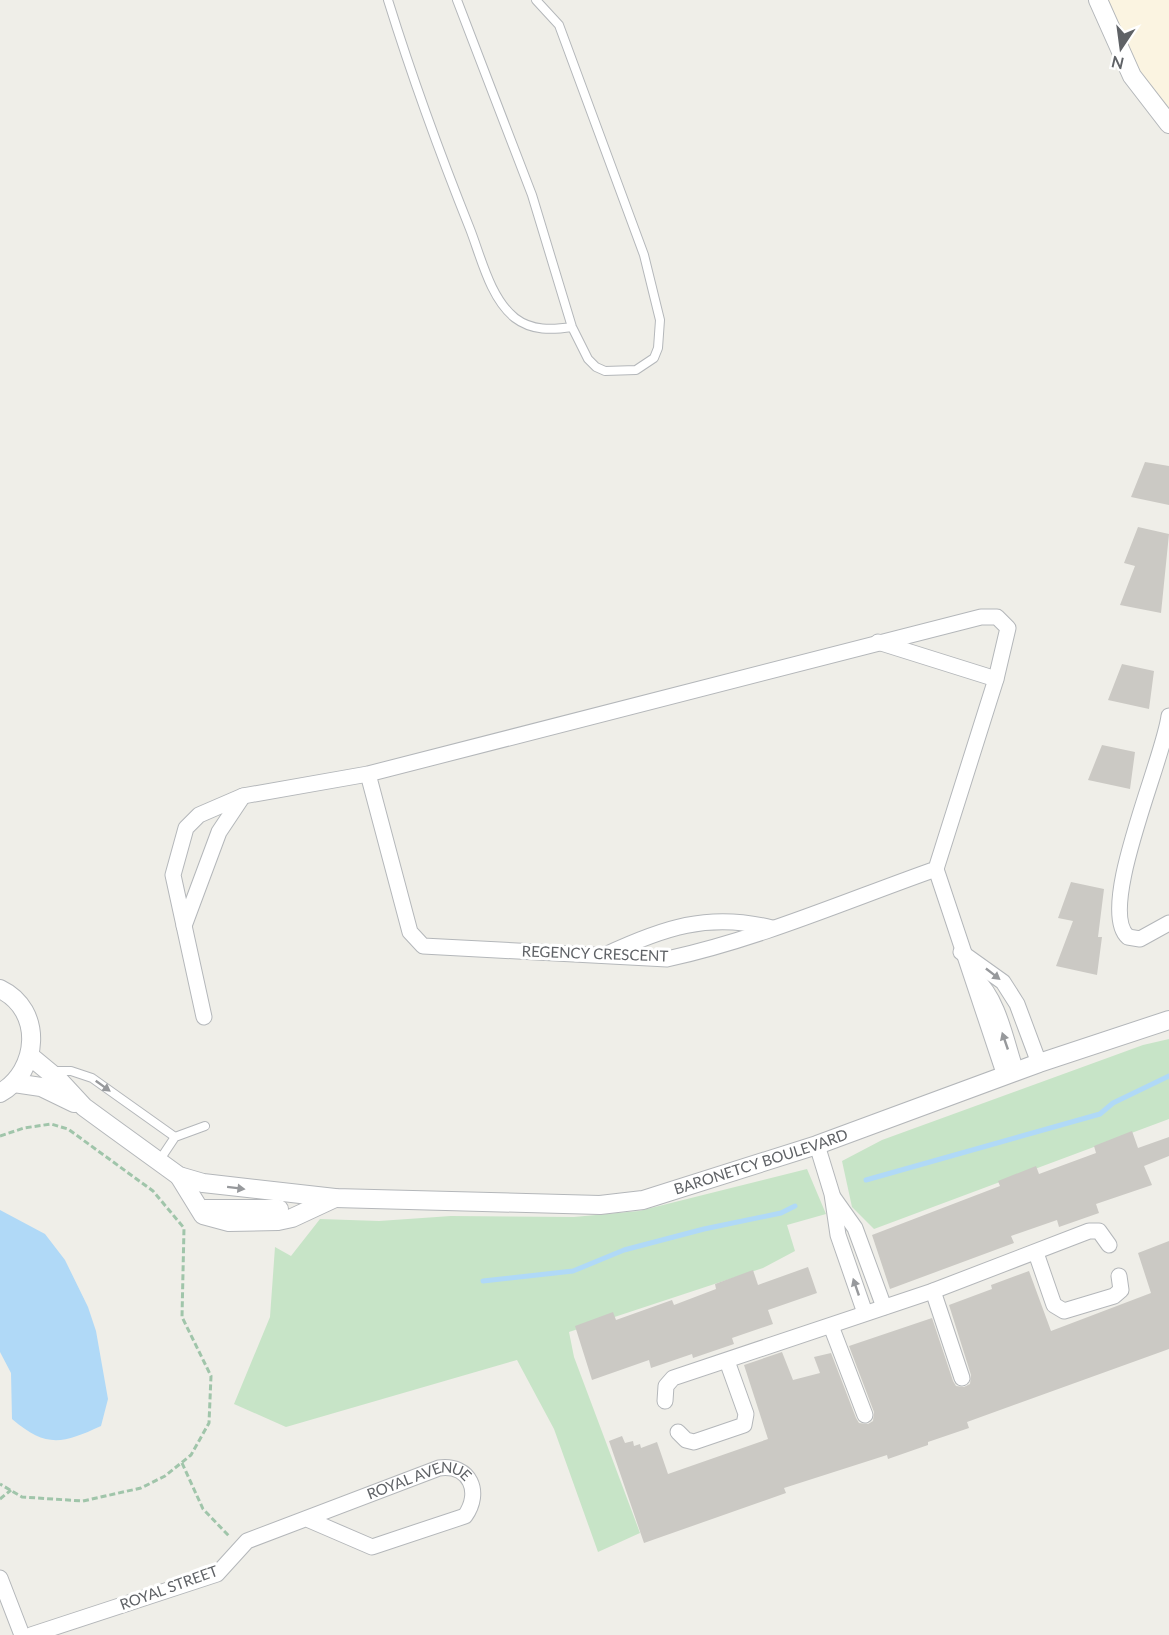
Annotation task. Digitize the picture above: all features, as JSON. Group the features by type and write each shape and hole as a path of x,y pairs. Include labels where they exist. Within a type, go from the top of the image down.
{"street":[{"path":"1098,0 1105,21 1132,76 1169,124"},
{"path":"204,1017 173,875 186,828 199,814 243,795 368,774 981,616 997,617 1008,628 996,679 936,869 968,972 983,985 995,1011 1010,1073"},
{"path":"878,642 996,679"},
{"path":"1169,716 1119,886 1120,928 1128,937 1140,939 1169,923"},
{"name":"REGENCY CRESCENT","path":"368,774 410,933 417,942 430,949 667,959 772,928 936,869"},
{"path":"184,927 219,832 243,795"},
{"path":"602,956 649,934 682,924 743,920 772,928"},
{"path":"962,952 1003,982 1017,1004 1039,1063"},
{"path":"0,988 19,1004 28,1020 32,1038 30,1056 7,1088"},
{"name":"BARONETCY BOULEVARD","path":"179,1176 230,1187 335,1198 600,1205 643,1200 816,1145 1010,1073 1169,1020"},
{"name":"BARONETCY BOULEVARD","path":"30,1056 84,1107 179,1176 197,1208 308,1211 335,1198"},
{"name":"BARONETCY BOULEVARD","path":"7,1088 41,1087 84,1107"},
{"path":"816,1145 831,1194 838,1235 865,1313"},
{"path":"831,1194 855,1228 884,1307"},
{"path":"665,1401 666,1386 672,1378 933,1291 1094,1230 1099,1232 1109,1245"},
{"path":"1036,1253 1054,1305 1064,1311 1114,1296 1120,1290 1119,1276"},
{"path":"933,1291 962,1378"},
{"path":"831,1326 865,1414"},
{"path":"678,1432 686,1440 694,1442 744,1425 746,1414 727,1361"},
{"name":"ROYAL AVENUE","path":"449,1467 459,1470 469,1479 474,1494 472,1507 465,1516 372,1547 301,1521 449,1467"},
{"name":"ROYAL STREET","path":"31,1635 217,1574 225,1568 247,1541 301,1521"},
{"path":"0,1578 22,1635"}],"lane":[{"path":"388,0 442,160 496,294 515,318 532,326 550,330 572,327"},
{"path":"457,0 532,195 572,327 588,359 596,367 620,372 636,370 648,364 658,348 661,330 644,255 559,26 537,0"},
{"path":"48,1071 71,1071 92,1078 175,1137"},
{"path":"159,1161 175,1137 205,1126"}],"path":[{"path":"0,1136 24,1128 51,1124 68,1129 153,1191 184,1228 182,1317 211,1376 209,1423 191,1455 165,1476 141,1488 82,1502 22,1497 0,1484"},
{"path":"182,1463 203,1509 241,1547"},
{"path":"0,1499 11,1490"}],"shaded area":[{"path":"1098,0 1169,0 1169,124"}],"green space":[{"path":"1169,1039 1169,1119 874,1229 852,1207 842,1161 882,1140 1143,1045"},
{"path":"807,1169 826,1214 787,1225 795,1251 763,1268 569,1332 574,1357 640,1533 598,1552 554,1429 517,1360 286,1427 234,1404 270,1317 275,1247 291,1256 320,1219 379,1221 451,1216 574,1217 639,1211"}],"water":[{"path":"0,1210 45,1234 65,1260 88,1307 96,1331 108,1399 101,1426 75,1437 45,1439 12,1419 11,1373 0,1352"}],"building":[{"path":"1145,462 1169,466 1169,505 1131,497"},
{"path":"1138,527 1169,534 1161,613 1120,605 1135,566 1124,563"},
{"path":"1122,664 1154,671 1149,709 1108,700"},
{"path":"1102,745 1135,752 1130,789 1088,780"},
{"path":"1071,882 1104,889 1098,937 1102,937 1097,975 1056,966 1073,921 1058,918"},
{"path":"1132,1131 1138,1148 1169,1137 1169,1156 1144,1166 1152,1185 1096,1204 1099,1213 1059,1227 1057,1220 1011,1236 1014,1243 890,1289 872,1235 1000,1186 998,1181 1036,1166 1039,1174 1096,1153 1094,1146"},
{"path":"1169,1241 1169,1349 967,1422 969,1428 928,1442 928,1445 888,1459 887,1455 784,1488 786,1493 644,1543 609,1441 622,1436 625,1443 633,1441 634,1446 640,1444 641,1448 657,1442 668,1474 768,1439 744,1365 782,1352 793,1380 820,1373 814,1357 831,1353 856,1418 859,1423 868,1424 873,1421 874,1412 849,1346 932,1318 953,1381 956,1386 964,1387 970,1384 971,1375 949,1305 992,1289 991,1285 1029,1271 1051,1331 1151,1293 1138,1253"},
{"path":"808,1267 817,1293 768,1310 773,1324 732,1338 734,1344 693,1358 692,1354 651,1368 649,1360 592,1380 575,1326 613,1312 616,1320 672,1300 674,1305 716,1289 715,1284 753,1270 758,1285"}],"waterway":[{"path":"866,1180 1100,1114 1113,1103 1169,1076"},
{"path":"483,1281 573,1271 624,1250 704,1229 781,1213 795,1206"}]}
